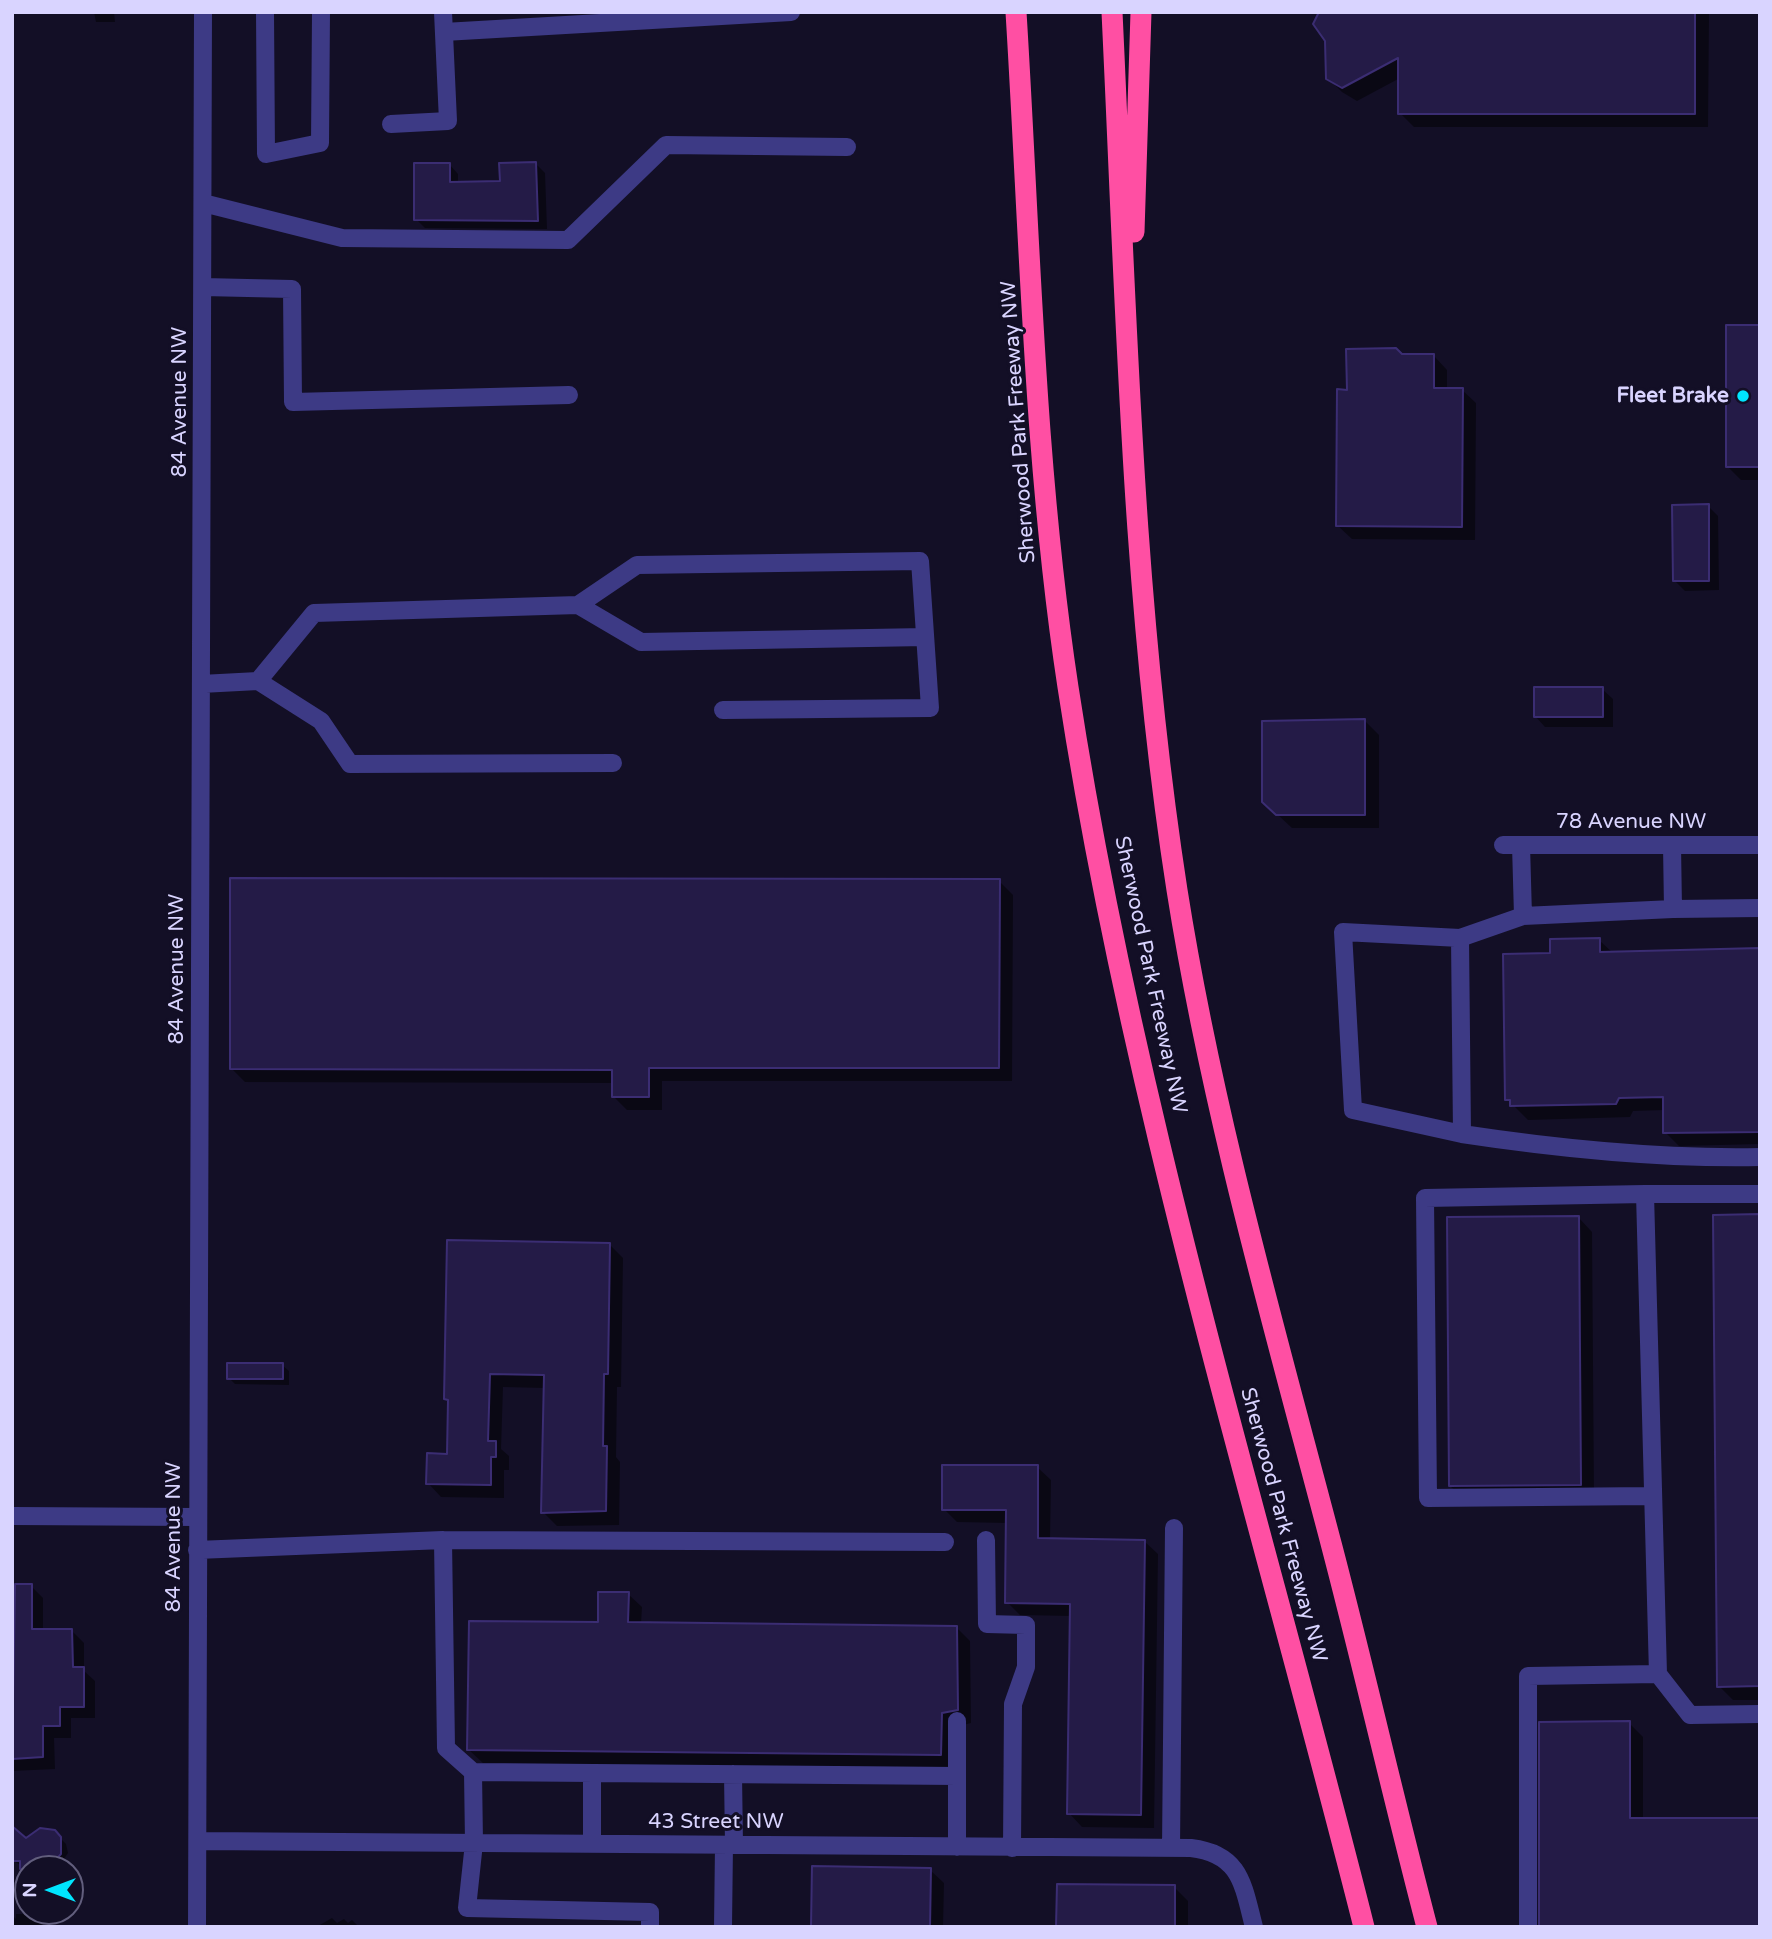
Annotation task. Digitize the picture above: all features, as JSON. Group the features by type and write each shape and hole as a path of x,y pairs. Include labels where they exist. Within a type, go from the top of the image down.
{"highway":[{"name":"Sherwood Park Freeway NW","path":"1016,12 1045,484 1068,685 1105,896 1178,1215 1364,1927"},
{"name":"Sherwood Park Freeway NW","path":"1112,12 1127,339 1156,719 1177,888 1196,994 1273,1326 1427,1927"},
{"path":"1127,339 1137,182 1141,12"}],"street":[{"name":"84 Avenue NW","path":"197,1927 199,1841 196,1517 204,12"},
{"path":"265,12 265,154 320,143 321,12"},
{"path":"391,124 448,121 443,12"},
{"path":"444,32 791,12"},
{"path":"204,203 342,238 568,240 666,145 847,147"},
{"path":"204,287 292,289 293,402 569,395"},
{"path":"578,605 637,565 920,561 930,708 723,710"},
{"path":"258,681 314,613 578,605 641,642 925,637"},
{"path":"201,684 258,681 321,721 350,764 613,763"},
{"name":"78 Avenue NW","path":"1523,916 1512,845 1760,845"},
{"path":"1672,845 1674,909"},
{"path":"1760,908 1523,916 1460,938 1343,932 1353,1110 1462,1134 1568,1150 1718,1158 1760,1157"},
{"path":"1460,938 1462,1134"},
{"path":"1645,1194 1658,1674 1690,1715 1760,1714"},
{"path":"1652,1496 1428,1498 1425,1198 1760,1194"},
{"path":"12,1517 196,1517"},
{"path":"1171,1848 1174,1528"},
{"path":"443,1539 446,1748 473,1772 957,1776"},
{"path":"197,1550 443,1539 944,1542"},
{"path":"986,1540 987,1624 1026,1625 1026,1667 1013,1704 1012,1848"},
{"path":"1528,1927 1528,1676 1658,1674"},
{"path":"957,1721 957,1847"},
{"path":"464,1927 474,1843 473,1772"},
{"path":"592,1773 592,1844"},
{"path":"723,1927 733,1774"},
{"name":"43 Street NW","path":"199,1841 1209,1850 1229,1861 1244,1891 1254,1927"},
{"path":"467,1908 650,1912 650,1927"}],"building":[{"path":"1319,12 1695,12 1695,114 1398,114 1398,58 1342,88 1326,79 1325,41 1313,24"},
{"path":"536,162 538,221 414,220 414,163 450,163 450,182 500,181 499,163"},
{"name":"Fleet Brake","path":"1726,325 1760,325 1760,467 1726,467"},
{"path":"1396,348 1402,354 1434,354 1434,388 1463,388 1462,527 1336,526 1337,389 1347,390 1346,349"},
{"path":"1709,504 1709,581 1673,581 1672,505"},
{"path":"1534,687 1603,687 1603,717 1534,717"},
{"path":"1365,719 1365,815 1276,815 1262,802 1262,721"},
{"path":"230,878 1000,879 999,1068 649,1068 649,1097 612,1097 612,1070 230,1069"},
{"path":"1600,938 1600,952 1760,948 1760,1132 1663,1133 1663,1097 1619,1098 1616,1104 1510,1106 1510,1100 1505,1100 1503,954 1550,953 1550,939"},
{"path":"1760,1214 1760,1686 1717,1687 1713,1215"},
{"path":"1579,1216 1581,1485 1449,1486 1447,1217"},
{"path":"447,1240 610,1243 608,1374 604,1374 606,1511 541,1513 544,1375 490,1374 488,1441 496,1441 496,1457 491,1457 491,1485 426,1484 427,1453 447,1454 448,1400 444,1399"},
{"path":"227,1363 283,1363 283,1379 227,1379"},
{"path":"942,1465 1038,1465 1038,1538 1145,1540 1141,1815 1067,1814 1070,1604 1005,1603 1006,1510 942,1510"},
{"path":"15,1584 32,1584 32,1629 72,1629 73,1667 84,1667 84,1707 60,1707 60,1726 43,1726 43,1757 12,1759"},
{"path":"598,1592 629,1592 628,1622 957,1626 958,1710 942,1713 941,1755 467,1750 469,1621 598,1622"},
{"path":"1630,1721 1630,1818 1760,1818 1760,1927 1539,1927 1539,1722"},
{"path":"12,1826 26,1838 40,1828 55,1830 61,1837 60,1855 14,1855 12,1861"},
{"path":"812,1866 931,1868 930,1927 811,1927"},
{"path":"1057,1884 1175,1885 1175,1927 1056,1927"}],"place":[{"name":"Fleet Brake","path":"1743,396"}]}
